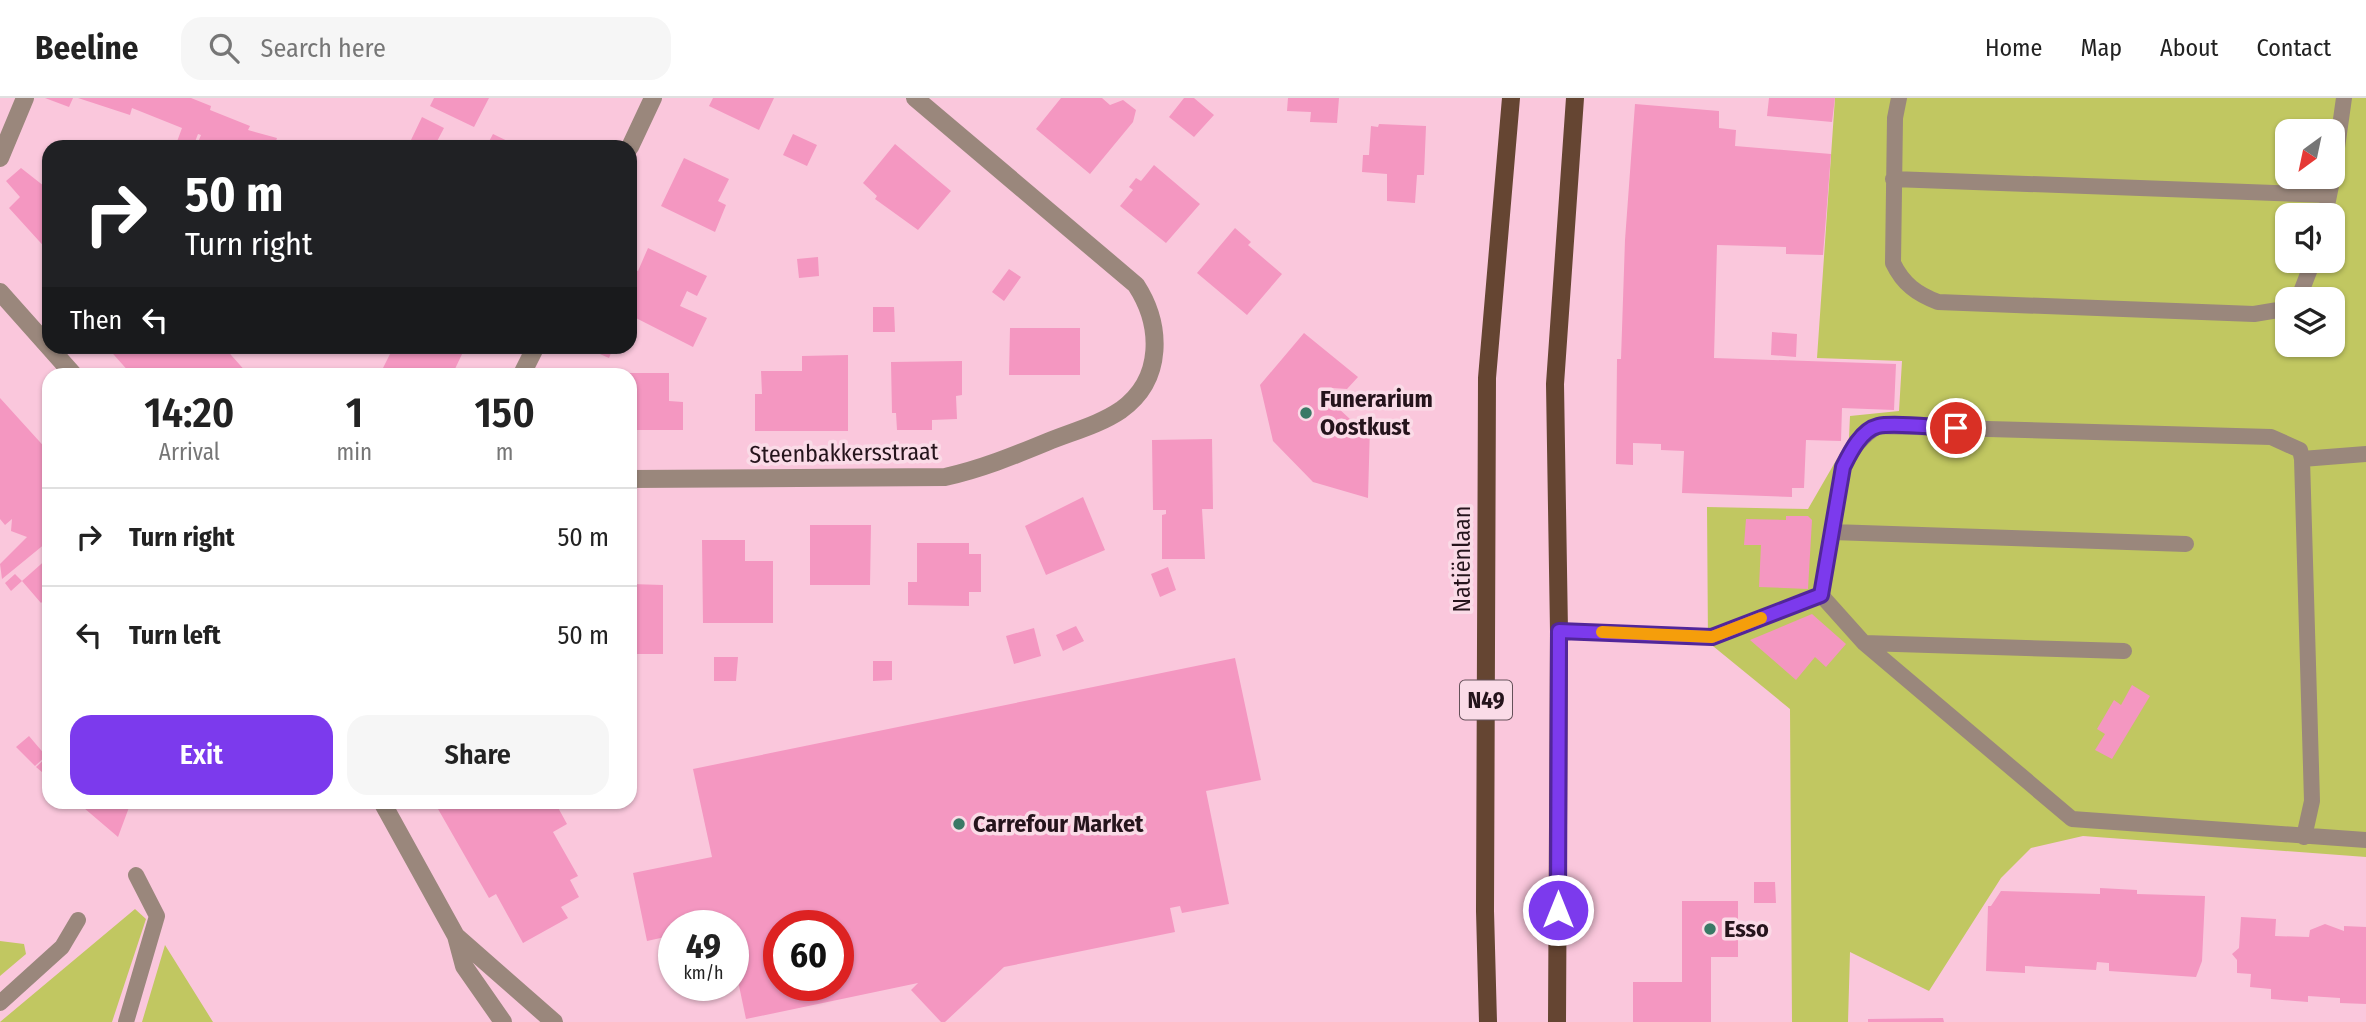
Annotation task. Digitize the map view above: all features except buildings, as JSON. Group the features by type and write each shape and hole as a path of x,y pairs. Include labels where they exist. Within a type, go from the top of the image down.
{"main road":[{"name":"Natiënlaan","path":"1488,1022 1485,911 1487,378 1511,98"},
{"path":"1557,1022 1559,631 1555,384 1575,98"}],"street":[{"path":"0,158 25,98"},
{"path":"633,140 653,98"},
{"name":"Steenbakkersstraat","path":"637,480 945,477 976,471 1108,417 1135,396 1152,365 1156,331 1152,313 1136,285 915,98"},
{"path":"0,292 42,339"},
{"path":"55,354 68,368"},
{"path":"386,809 456,936 464,966 503,1022"},
{"path":"456,936 554,1022"}],"lane":[{"path":"1899,98 1895,118 1892,263 1900,278 1920,295 1938,302 2254,314 2275,310"},
{"path":"2341,119 2344,98"},
{"path":"1893,178 2329,195"},
{"path":"2327,203 2330,189"},
{"path":"1821,595 1843,467 1851,451 1866,433 1878,426 2270,437 2300,450 2312,801 2304,836"},
{"path":"2302,459 2366,454"},
{"path":"1832,532 2186,544"},
{"path":"1559,631 1712,637 1821,595"},
{"path":"1821,595 1864,643 2072,819 2366,840"},
{"path":"1864,643 2124,651"},
{"path":"126,1022 157,916 136,875"},
{"path":"0,1003 62,947 78,920"}],"green space":[{"path":"1835,98 2366,98 2366,857 2083,836 2031,848 2001,878 1929,991 1850,952 1848,1022 1792,1022 1790,709 1708,642 1707,507 1808,509 1849,438 1850,416 1899,411 1902,361 1817,358"},
{"path":"135,909 146,919 112,1022 0,1022"},
{"path":"0,941 24,944 26,954 0,976"},
{"path":"165,945 213,1022 142,1022"}],"slow traffic":[{"path":"1602,632 1712,637 1761,618"}],"place":[{"name":"Funerarium Oostkust","path":"1306,413"},
{"name":"Carrefour Market","path":"959,824"},
{"name":"Esso","path":"1710,929"}],"route":[{"path":"1558,910 1559,631 1712,637 1821,595 1843,467 1851,451 1866,433 1878,426 1956,428"}]}
